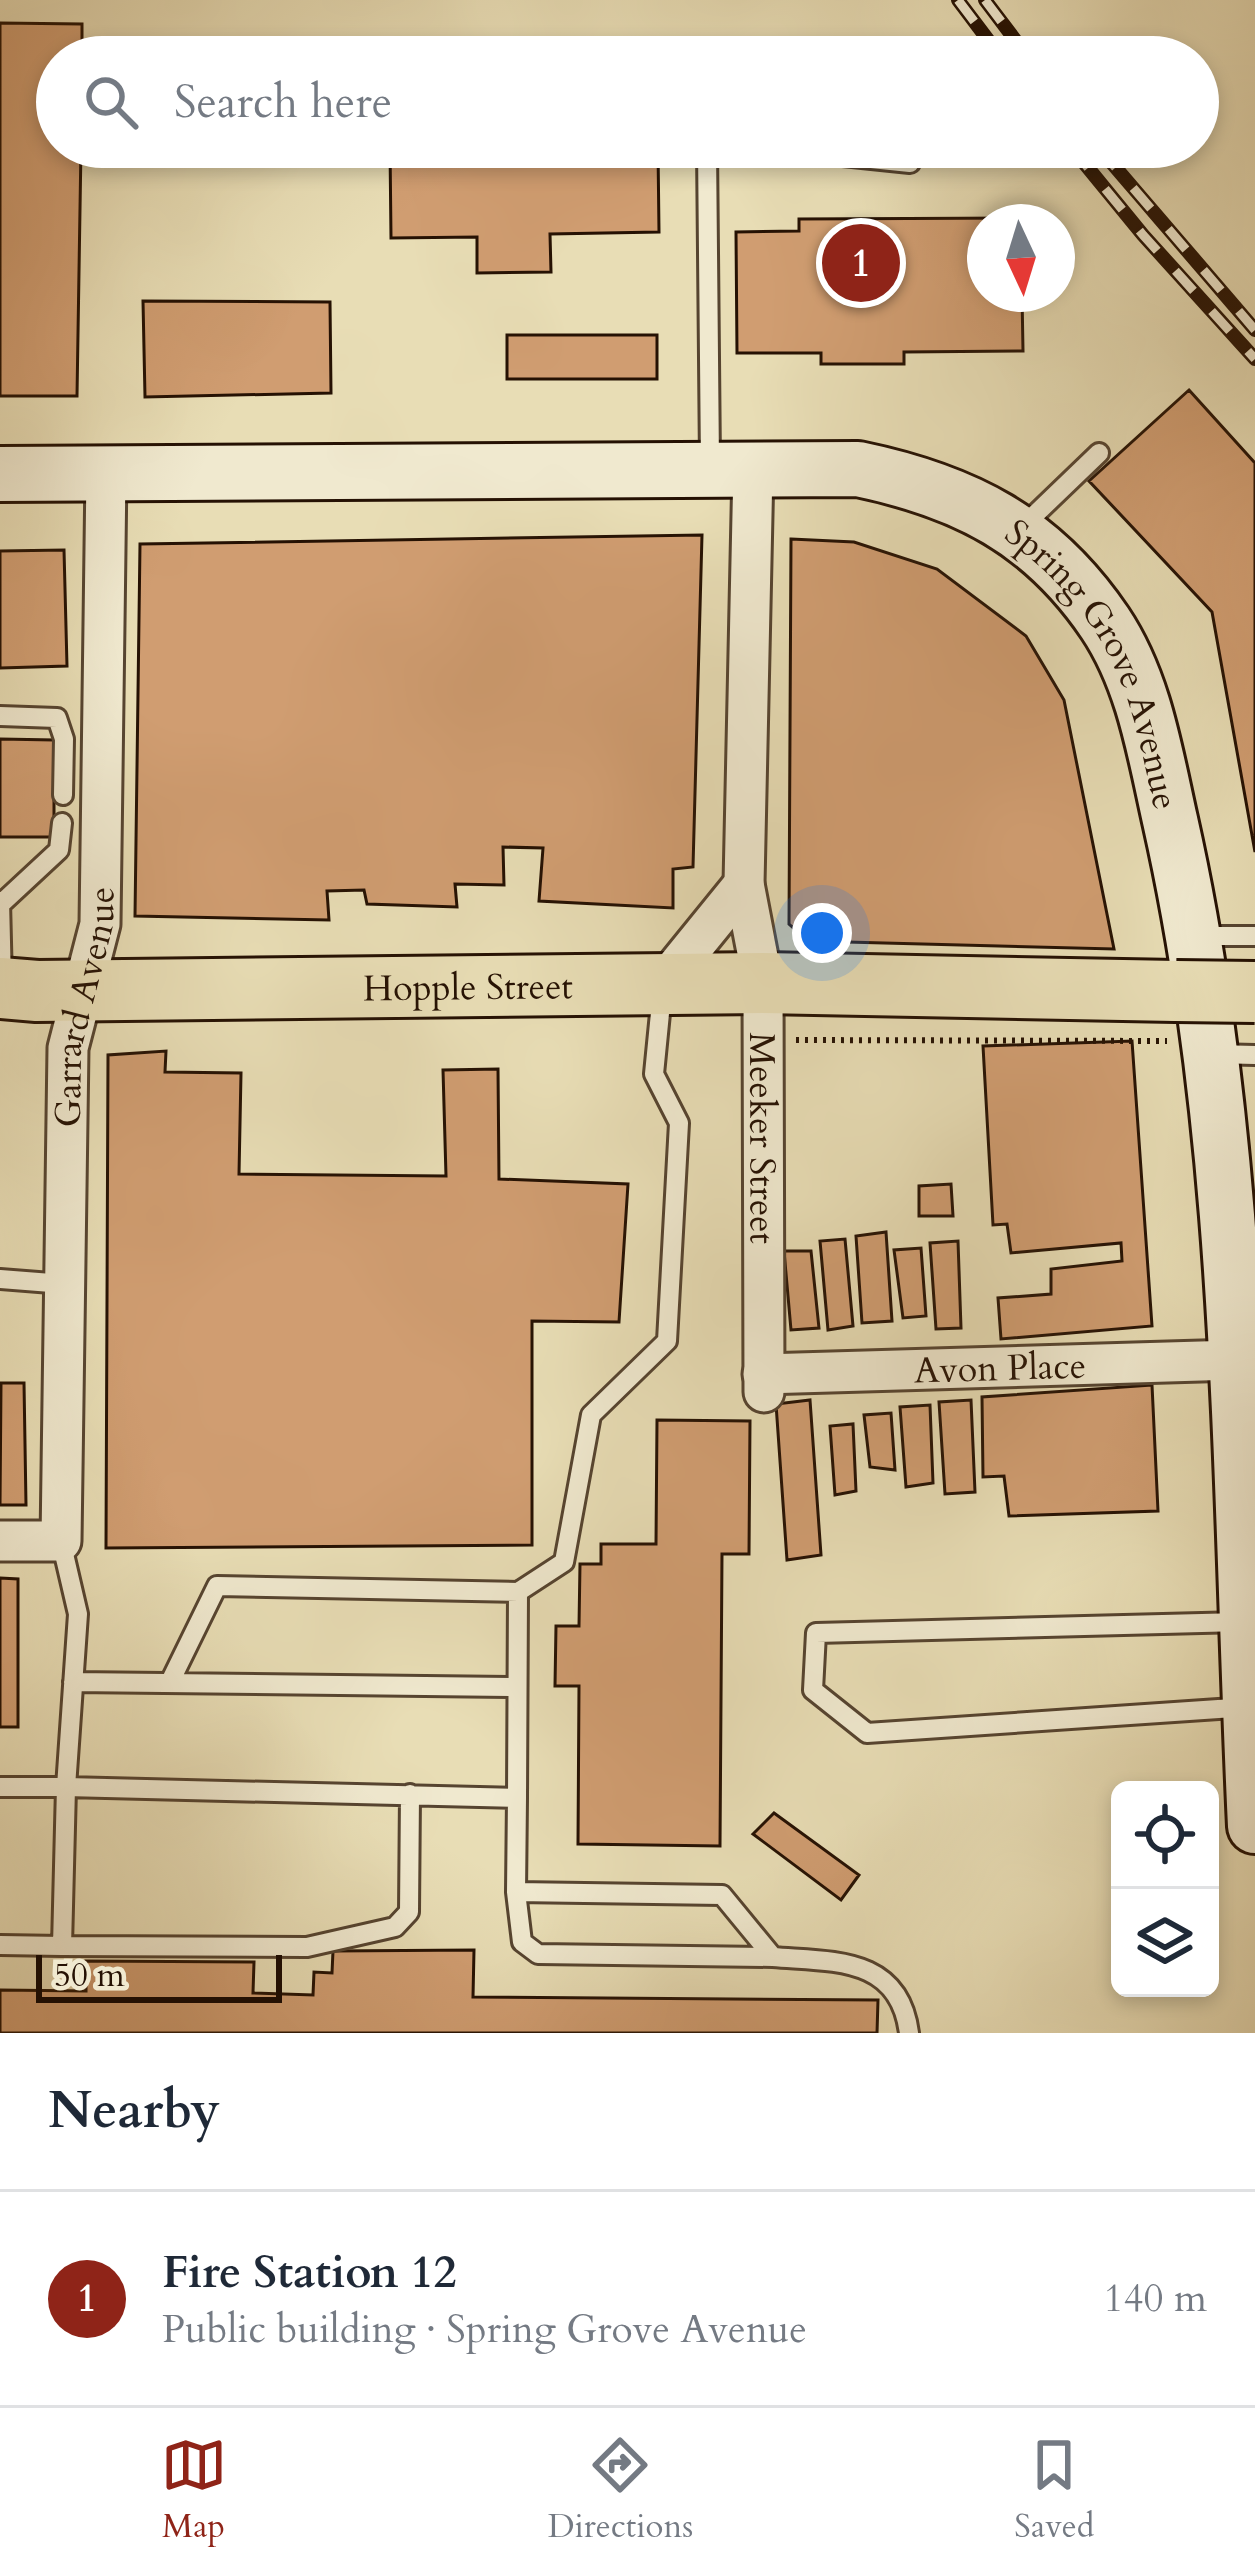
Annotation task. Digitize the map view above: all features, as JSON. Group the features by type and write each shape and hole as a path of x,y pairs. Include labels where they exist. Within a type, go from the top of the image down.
{"main road":[{"name":"Spring Grove Avenue","path":"0,474 858,469 918,481 974,504 1018,531 1081,589 1108,626 1145,710 1193,936 1223,1050 1219,1129 1234,1360 1247,1448 1246,1622 1255,1822"},
{"name":"Hopple Street","path":"1,988 763,983 1255,992"}],"street":[{"name":"Meeker Street","path":"731,468 744,884 763,983 763,1383"},
{"name":"Garrard Avenue","path":"61,1541 68,1048 100,924 106,473"},
{"path":"662,985 744,884"},
{"name":"Avon Place","path":"763,1383 1234,1360"},
{"path":"0,1541 61,1541"}],"lane":[{"path":"709,168 731,468"},
{"path":"1018,531 1099,453"},
{"path":"0,716 57,718 64,739 63,795"},
{"path":"1,988 1,902 53,858 59,850 62,824"},
{"path":"1193,936 1255,936"},
{"path":"170,1682 217,1586 518,1592 563,1562 591,1415 667,1341 680,1123 654,1074 662,985"},
{"path":"0,1279 64,1284"},
{"path":"61,1541 77,1614 62,1946"},
{"path":"518,1592 516,1892 522,1942 538,1954 573,1957 856,1963 888,1984 906,2009 909,2033"},
{"path":"1246,1622 816,1634 814,1690 867,1733 1250,1707"},
{"path":"73,1682 516,1687"},
{"path":"0,1786 517,1798"},
{"path":"0,1945 307,1947 395,1927 409,1912 410,1794"},
{"path":"516,1892 722,1895 772,1958"}],"path":[{"path":"805,1041 1223,1050"}],"building":[{"path":"0,23 82,24 82,36 36,36 36,168 81,168 77,396 0,396"},
{"path":"390,168 658,168 659,232 550,234 551,272 477,273 477,237 391,238"},
{"path":"967,218 967,312 1022,312 1023,351 904,352 904,364 821,364 821,353 737,353 736,232 799,231 799,219"},
{"path":"143,301 330,302 331,393 145,397"},
{"path":"507,335 657,335 657,379 507,379"},
{"path":"1189,390 1255,463 1255,852 1212,612 1089,481"},
{"path":"702,535 693,867 673,869 673,908 539,901 543,848 503,847 504,885 455,884 457,907 367,904 364,890 327,891 329,920 135,916 140,544"},
{"path":"791,539 854,542 937,569 1026,636 1064,700 1114,949 808,941 789,924"},
{"path":"64,550 67,666 0,668 0,551"},
{"path":"0,739 54,740 54,837 0,837"},
{"path":"1132,1041 1152,1326 1001,1339 998,1298 1051,1294 1051,1269 1122,1261 1121,1243 1011,1253 1007,1224 993,1225 983,1046"},
{"path":"166,1051 165,1072 241,1073 239,1174 446,1176 443,1070 498,1069 499,1179 628,1184 619,1322 532,1321 532,1545 106,1548 108,1055"},
{"path":"951,1184 953,1216 919,1216 919,1186"},
{"path":"886,1232 892,1321 862,1323 856,1236"},
{"path":"845,1239 853,1326 828,1330 820,1241"},
{"path":"958,1241 961,1328 936,1329 930,1243"},
{"path":"921,1248 926,1316 903,1318 894,1250"},
{"path":"784,1251 811,1251 819,1328 791,1330"},
{"path":"1,1383 24,1383 26,1505 0,1505"},
{"path":"1152,1385 1158,1511 1009,1516 1004,1476 983,1477 982,1397"},
{"path":"810,1400 821,1555 787,1560 776,1404"},
{"path":"971,1400 975,1492 945,1494 939,1402"},
{"path":"930,1405 933,1483 906,1487 900,1407"},
{"path":"891,1413 895,1470 870,1467 864,1415"},
{"path":"657,1420 750,1421 749,1554 722,1554 720,1846 578,1844 579,1686 555,1686 556,1626 579,1626 580,1564 601,1564 601,1544 656,1544"},
{"path":"853,1424 856,1491 835,1495 830,1426"},
{"path":"0,1578 18,1579 18,1727 0,1727"},
{"path":"774,1813 859,1875 841,1900 753,1834"},
{"path":"474,1950 473,1997 878,2000 877,2033 0,2033 0,1990 86,1991 86,1961 254,1962 253,1993 313,1995 314,1972 332,1973 333,1951"}],"railway":[{"path":"958,0 985,36"},
{"path":"985,0 1012,36"},
{"path":"1088,168 1255,359"},
{"path":"1116,168 1255,330"}],"place":[{"name":"Fire Station 12","path":"861,263"}]}
